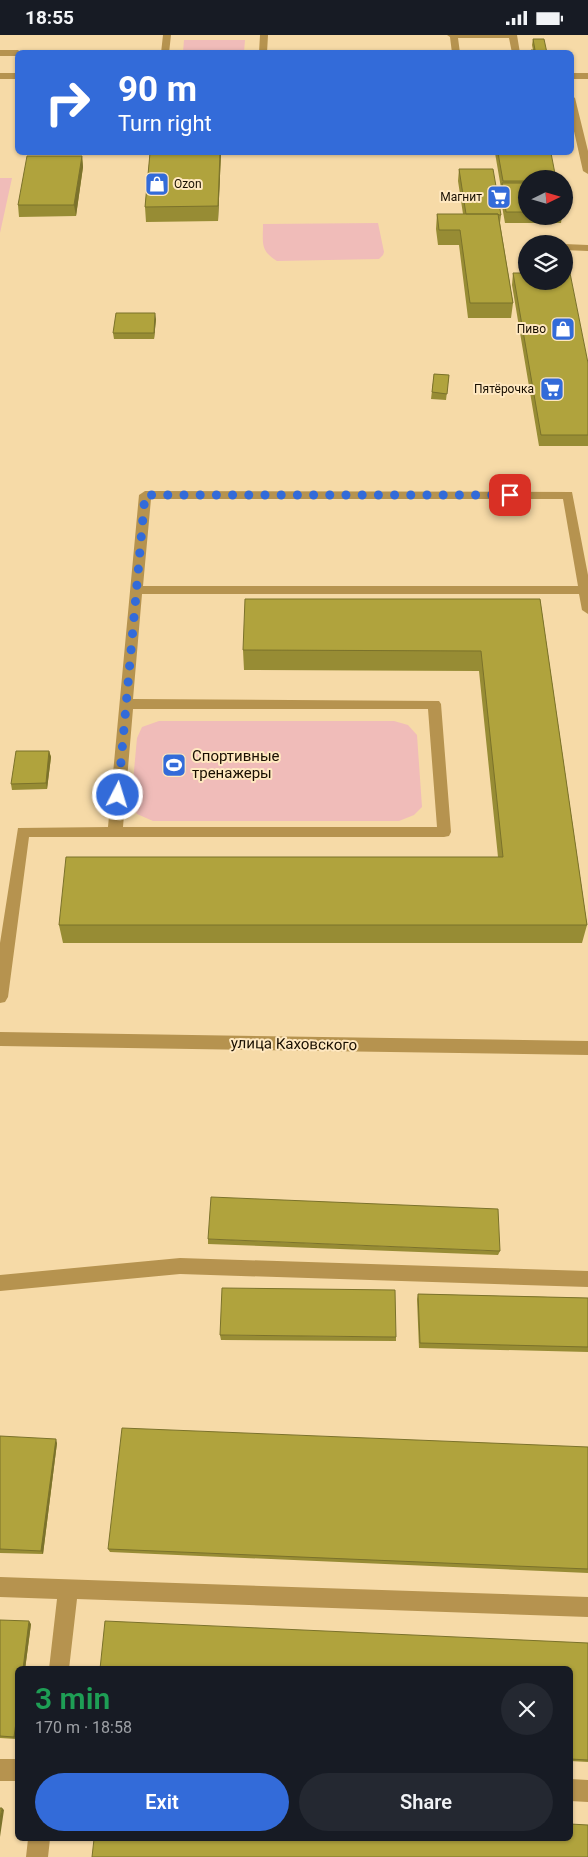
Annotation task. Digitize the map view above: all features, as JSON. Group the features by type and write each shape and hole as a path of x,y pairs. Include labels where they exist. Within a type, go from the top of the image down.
{"street":[{"path":"165,50 167,35"},
{"path":"263,50 264,35"},
{"path":"455,50 452,35 513,35 516,50"},
{"path":"0,53 15,53"},
{"path":"574,76 588,75"},
{"path":"0,76 15,76"},
{"path":"574,112 588,171"},
{"path":"573,247 588,247"},
{"path":"114,832 145,495 568,495 588,611"},
{"path":"136,590 584,590"},
{"path":"0,997 23,832 444,832 434,704 126,704"},
{"name":"улица Каховского","path":"0,1039 588,1049"},
{"path":"0,1283 180,1266 588,1279"},
{"path":"0,1587 588,1607"},
{"path":"59,1666 68,1589"},
{"path":"0,1770 15,1770"},
{"path":"573,1790 588,1791"},
{"path":"37,1857 39,1841"}],"shaded area":[{"path":"184,40 245,40 244,50 183,50"},
{"path":"0,178 12,178 0,233"},
{"path":"378,223 384,252 379,259 277,261 265,250 264,246 263,224"},
{"path":"159,721 394,721 408,725 417,735 422,807 414,815 399,821 153,821 137,814 131,803 137,738 142,727"}],"building":[{"path":"533,39 544,39 546,50 535,50"},
{"path":"150,155 220,155 218,206 145,207"},
{"path":"498,155 551,155 554,170 518,170 518,181 503,181"},
{"path":"27,156 82,156 74,205 18,205"},
{"path":"459,169 493,169 501,215 466,214"},
{"path":"502,183 518,183 518,212 506,212"},
{"path":"437,214 498,214 513,303 470,303 460,230 439,230"},
{"path":"513,273 518,273 518,290 573,290 573,288 588,363 588,435 541,435"},
{"path":"116,313 155,313 154,333 113,333"},
{"path":"434,374 449,375 447,394 432,392"},
{"path":"245,599 540,599 587,925 59,925 66,857 503,857 481,651 243,650"},
{"path":"16,751 49,751 46,783 11,784"},
{"path":"211,1197 498,1209 500,1251 208,1239"},
{"path":"222,1288 395,1290 396,1337 220,1335"},
{"path":"418,1294 588,1298 588,1347 420,1343"},
{"path":"122,1428 588,1447 588,1569 108,1549"},
{"path":"0,1436 56,1439 41,1551 0,1549"},
{"path":"0,1620 29,1621 23,1666 15,1666 14,1737 0,1736"},
{"path":"105,1621 588,1643 588,1760 573,1759 573,1666 100,1666"},
{"path":"573,1824 588,1825 588,1857 92,1857 94,1841 573,1841"}],"place":[{"name":"Ozon","path":"157,184"},
{"name":"Магнит","path":"499,197"},
{"name":"Пиво","path":"563,329"},
{"name":"Пятёрочка","path":"552,389"},
{"name":"Спортивные тренажеры","path":"174,765"}],"route":[{"path":"118,795 145,495 510,495"}]}
